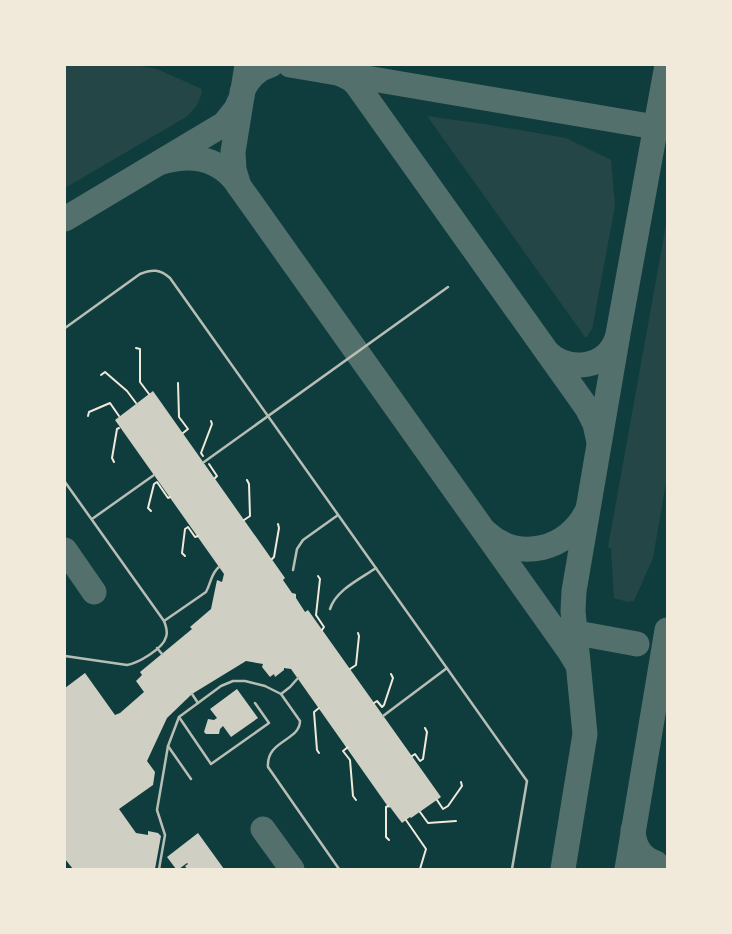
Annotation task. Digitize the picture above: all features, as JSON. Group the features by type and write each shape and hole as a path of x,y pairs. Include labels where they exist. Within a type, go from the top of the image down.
{"lane":[{"path":"65,328 140,274 157,270 164,272 170,278 527,781 512,869"},
{"path":"204,462 448,287"},
{"path":"92,519 154,475"},
{"path":"65,482 164,621 167,636 164,643 137,663 127,665 65,656"},
{"path":"293,570 297,549 303,540 338,515"},
{"path":"164,621 206,592 212,575 219,567"},
{"path":"330,609 332,601 341,592 376,568"},
{"path":"157,648 162,654"},
{"path":"383,716 447,668"},
{"path":"281,694 298,678"},
{"path":"159,869 166,835 157,810 168,746 179,717 221,686 233,681 245,681 265,686 281,694 300,721 300,726 271,751 267,759 268,767 339,869"},
{"path":"192,694 198,703"},
{"path":"179,717 211,764 269,723 255,704"},
{"path":"168,746 191,779"}],"path":[{"path":"136,348 140,349 140,382 149,394"},
{"path":"101,375 105,372 127,391 136,403"},
{"path":"178,383 179,417 188,429 183,433"},
{"path":"88,416 89,412 110,403 119,416"},
{"path":"211,421 212,424 201,453 217,476 215,478"},
{"path":"114,462 112,458 117,429 119,428"},
{"path":"244,520 250,516 249,484 247,480"},
{"path":"151,511 148,508 156,482 168,498 170,496"},
{"path":"272,559 274,557 279,528 278,524"},
{"path":"184,556 182,553 185,529 188,527 195,538 198,536"},
{"path":"318,576 320,579 316,615 324,627 322,630"},
{"path":"350,670 356,665 358,633"},
{"path":"374,703 377,701 382,707 384,705 393,678 390,674"},
{"path":"319,708 314,712 317,750 319,753"},
{"path":"412,756 414,754 420,761 423,760 427,732 424,728"},
{"path":"348,747 343,751 350,760 353,796 356,800"},
{"path":"437,800 444,809 462,786 461,782"},
{"path":"388,806 386,807 386,837 389,840"},
{"path":"420,812 428,823 456,821"},
{"path":"406,820 426,849 420,869"}],"shaded area":[{"path":"65,65 135,65 157,69 202,89 197,105 186,117 65,188"},
{"path":"427,116 566,138 611,160 615,206 592,330 587,337 585,337"},
{"path":"667,219 667,477 653,558 634,601 628,602 614,598 611,548 608,547"}],"building":[{"path":"153,391 285,578 283,580 292,593 296,594 296,598 305,612 308,610 441,797 411,818 402,823 389,808 291,669 284,668 275,677 274,674 270,677 262,667 263,664 246,661 192,694 167,718 147,761 155,772 153,785 119,809 136,833 148,835 148,831 158,833 161,836 155,869 73,869 65,859 65,688 85,673 115,715 120,713 144,692 136,681 142,675 140,672 192,629 190,627 211,609 217,580 222,582 224,574 115,420"},
{"path":"237,689 258,718 231,737 223,726 219,734 206,734 204,732 208,719 214,720 217,718 210,709"},
{"path":"198,833 224,869 187,869 185,866 187,863 176,869 167,857"}],"taxiway":[{"path":"239,186 234,170 233,152 247,65"},
{"path":"242,92 253,75 271,65"},
{"path":"290,65 667,129"},
{"path":"563,869 585,734 573,611 574,591 667,65"},
{"path":"341,74 351,79 357,85 587,408 595,424 599,442"},
{"path":"65,219 224,124 236,109 242,96"},
{"path":"162,162 182,158 201,159 219,166 234,179 576,662"},
{"path":"548,353 567,363 587,364 605,356 617,338"},
{"path":"487,533 500,542 514,548 542,548 556,543 568,535 579,524 587,511"},
{"path":"65,550 94,592"},
{"path":"561,630 637,644"},
{"path":"627,869 667,630"},
{"path":"263,829 292,869"},
{"path":"633,830 639,851 646,858 656,863 636,869"}]}
